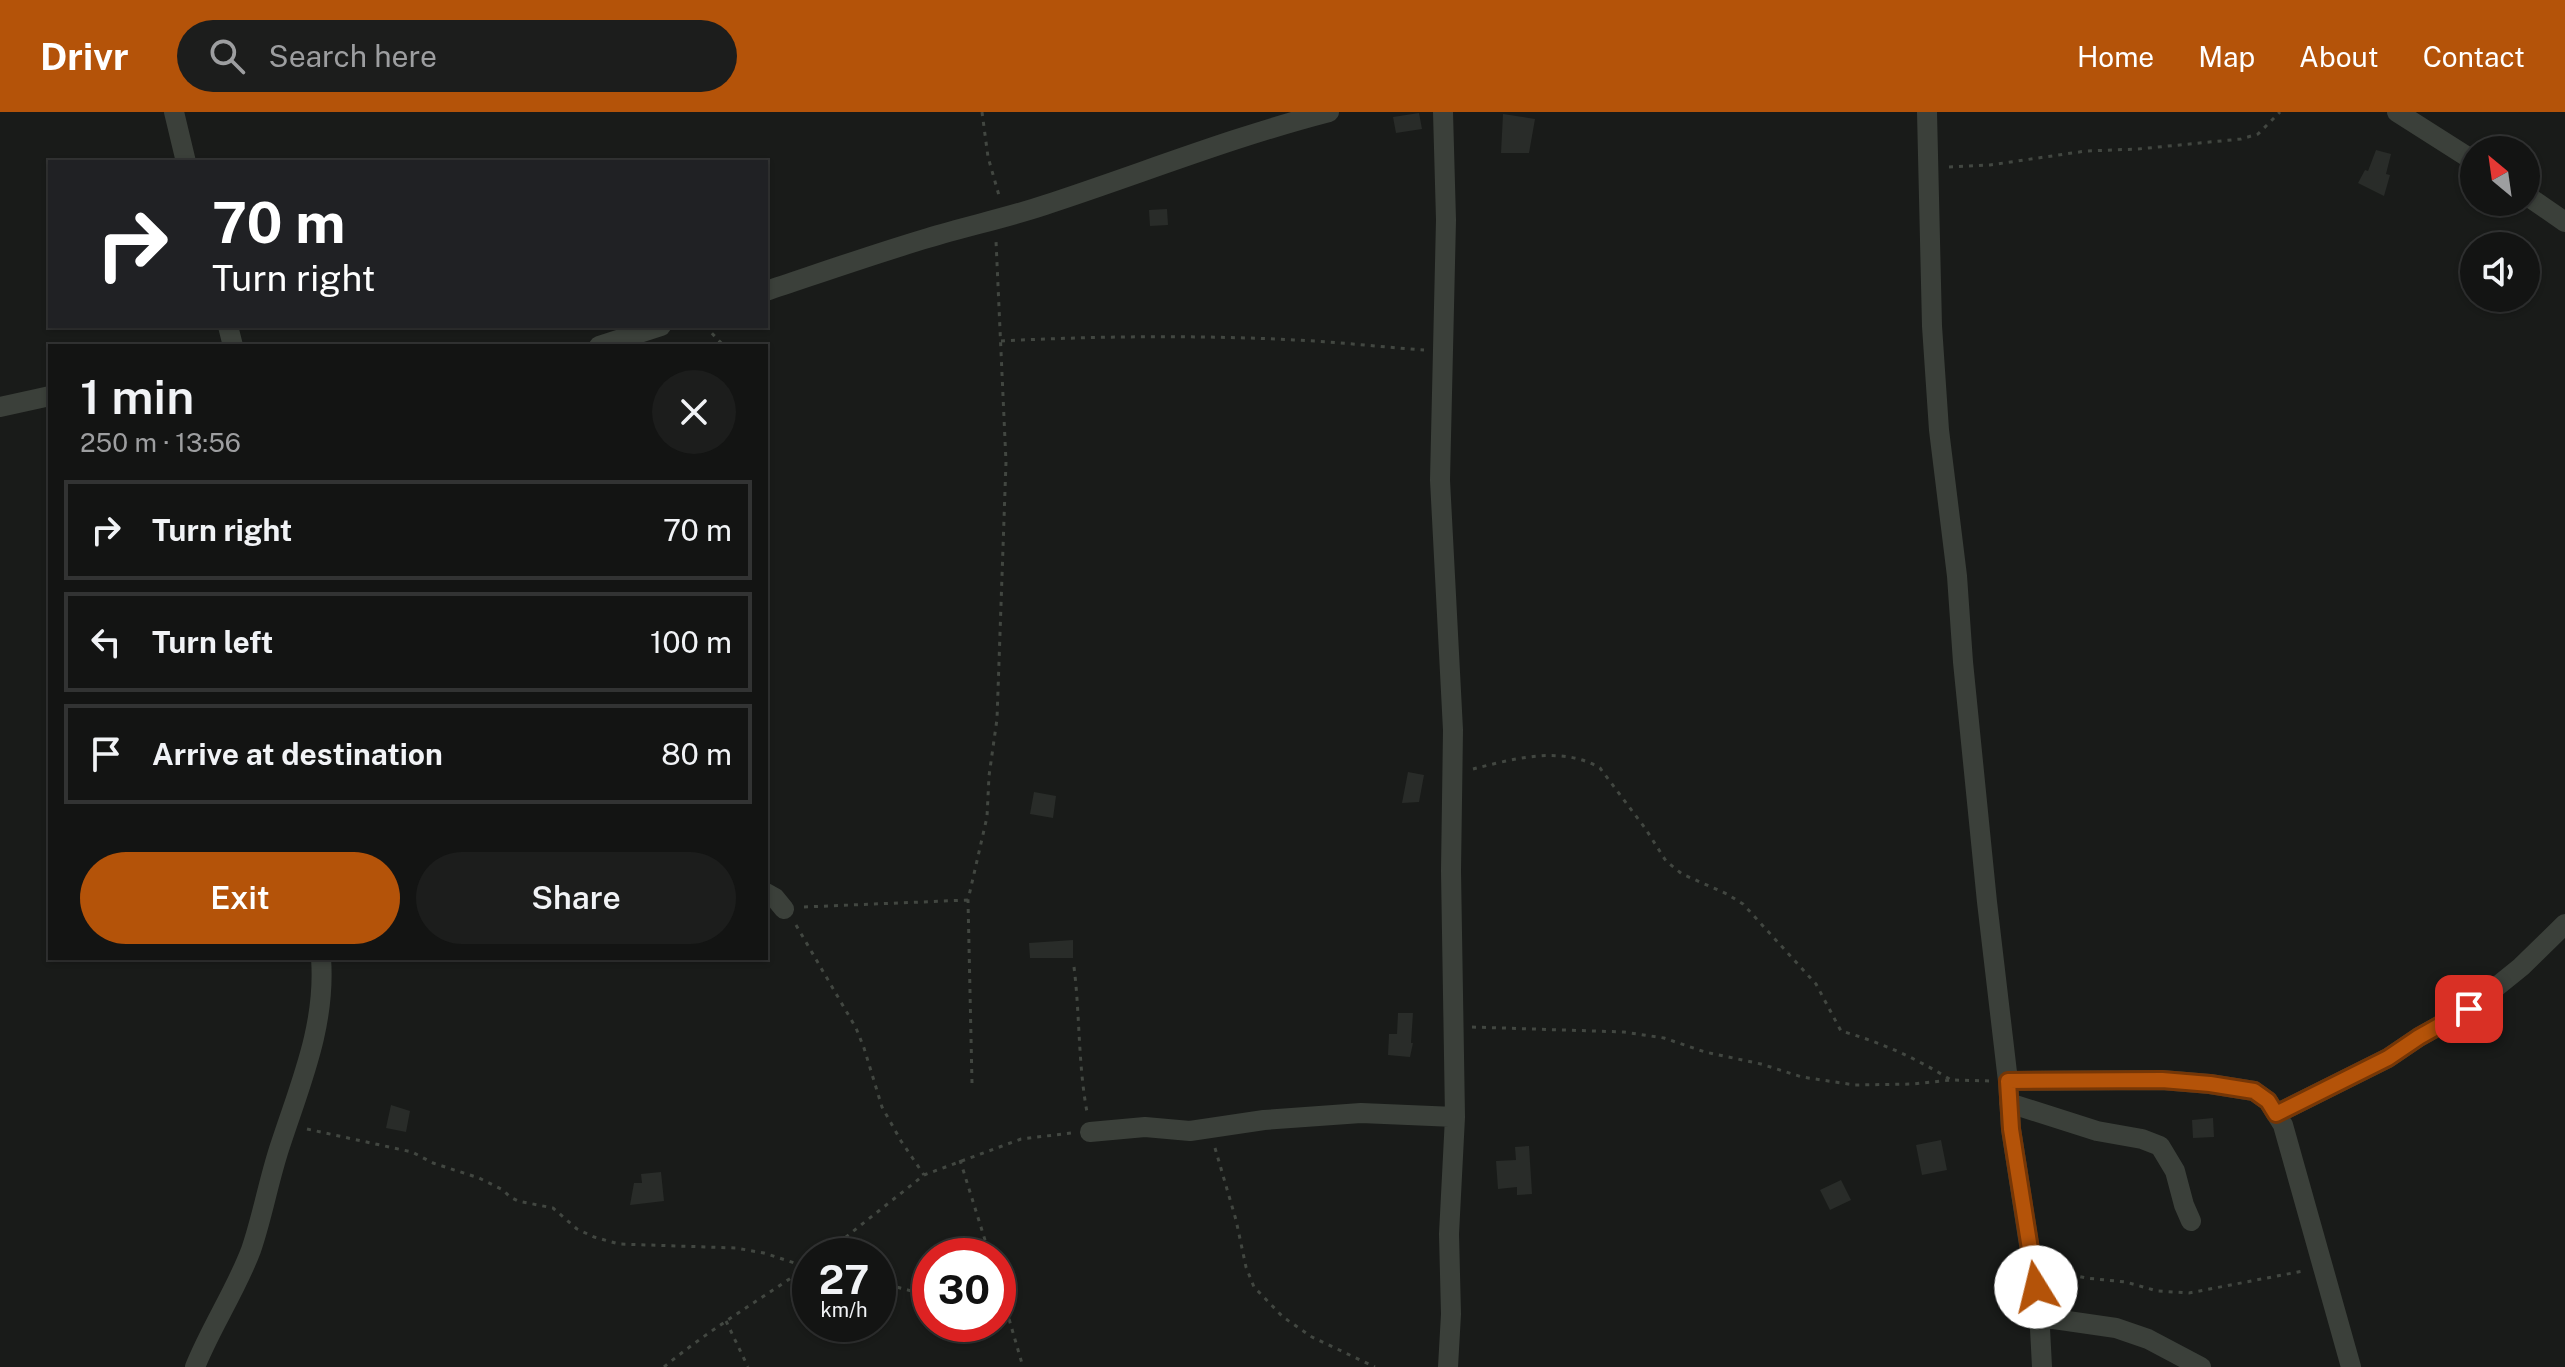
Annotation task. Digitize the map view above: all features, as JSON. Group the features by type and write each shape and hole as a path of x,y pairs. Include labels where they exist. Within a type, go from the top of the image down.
{"street":[{"path":"174,112 186,160"},
{"path":"768,290 911,243 1000,220 1243,136 1329,112"},
{"path":"1443,112 1446,220 1440,480 1452,678 1455,1117 1449,1234 1451,1314 1448,1367"},
{"path":"1927,112 1932,326 1939,430 1957,576 2011,1129 2040,1317 2042,1367"},
{"path":"2397,112 2460,152"},
{"path":"2540,205 2565,222"},
{"path":"605,344 655,328"},
{"path":"0,407 48,396"},
{"path":"768,894 784,909"},
{"path":"2276,1114 2388,1058 2469,1009 2521,967 2565,924"},
{"path":"195,1367 250,1250 308,1066 320,1013 321,960"},
{"path":"2008,1081 2162,1080 2254,1091 2268,1101 2283,1125 2351,1367"},
{"path":"2009,1103 2097,1131 2142,1139 2160,1146 2175,1171 2191,1221"},
{"path":"1090,1132 1145,1127 1190,1131 1264,1120 1361,1113 1455,1117"},
{"path":"2040,1317 2116,1328 2148,1339 2201,1367"}],"path":[{"path":"972,1083 968,900 987,817 997,719 1006,462 1000,220 982,112"},
{"path":"1930,168 1990,165 2086,151 2241,139 2258,134 2280,112"},
{"path":"707,328 722,344"},
{"path":"1001,341 1071,337 1298,340 1443,351"},
{"path":"1452,774 1531,756 1566,757 1590,762 1600,768 1652,837 1666,861 1682,874 1743,904 1816,984 1841,1031 1900,1052 1951,1080"},
{"path":"784,909 968,900"},
{"path":"784,909 809,944 856,1028 882,1107 924,1175"},
{"path":"845,1238 924,1175 1021,1139 1090,1132 1082,1088 1079,1005 1074,967"},
{"path":"1452,1027 1624,1032 1664,1038 1802,1077 1855,1085 1951,1080 2008,1081"},
{"path":"287,1125 412,1152 433,1163 479,1178 518,1201 553,1208 577,1229 619,1244 736,1248 792,1262"},
{"path":"1210,1129 1254,1287 1283,1317 1312,1337 1375,1367"},
{"path":"960,1160 984,1238"},
{"path":"2032,1266 2086,1278 2126,1282 2157,1291 2189,1293 2323,1268"},
{"path":"664,1367 711,1330 792,1278"},
{"path":"726,1321 748,1367"},
{"path":"1016,1342 1023,1367"}],"building":[{"path":"1419,113 1422,129 1396,133 1393,117"},
{"path":"1503,114 1535,119 1529,153 1501,153"},
{"path":"2376,150 2391,154 2386,174 2390,175 2384,196 2358,183 2365,170 2368,171"},
{"path":"1167,209 1168,225 1150,226 1149,210"},
{"path":"1408,772 1424,775 1419,802 1402,803"},
{"path":"1034,792 1056,796 1053,818 1030,814"},
{"path":"1073,940 1073,958 1030,958 1029,943"},
{"path":"1398,1013 1413,1013 1410,1057 1388,1055 1389,1034 1397,1034"},
{"path":"391,1105 410,1111 406,1132 386,1128"},
{"path":"2213,1118 2214,1137 2193,1138 2192,1120"},
{"path":"1941,1140 1947,1170 1922,1175 1916,1145"},
{"path":"1529,1146 1532,1194 1517,1195 1517,1187 1498,1189 1496,1161 1516,1160 1515,1147"},
{"path":"661,1172 664,1201 630,1205 634,1183 642,1183 641,1174"},
{"path":"1841,1180 1851,1200 1830,1210 1820,1190"}],"route":[{"path":"2036,1287 2011,1129 2008,1081 2103,1079 2210,1084 2254,1091 2268,1101 2276,1114 2388,1058 2469,1009"}]}
